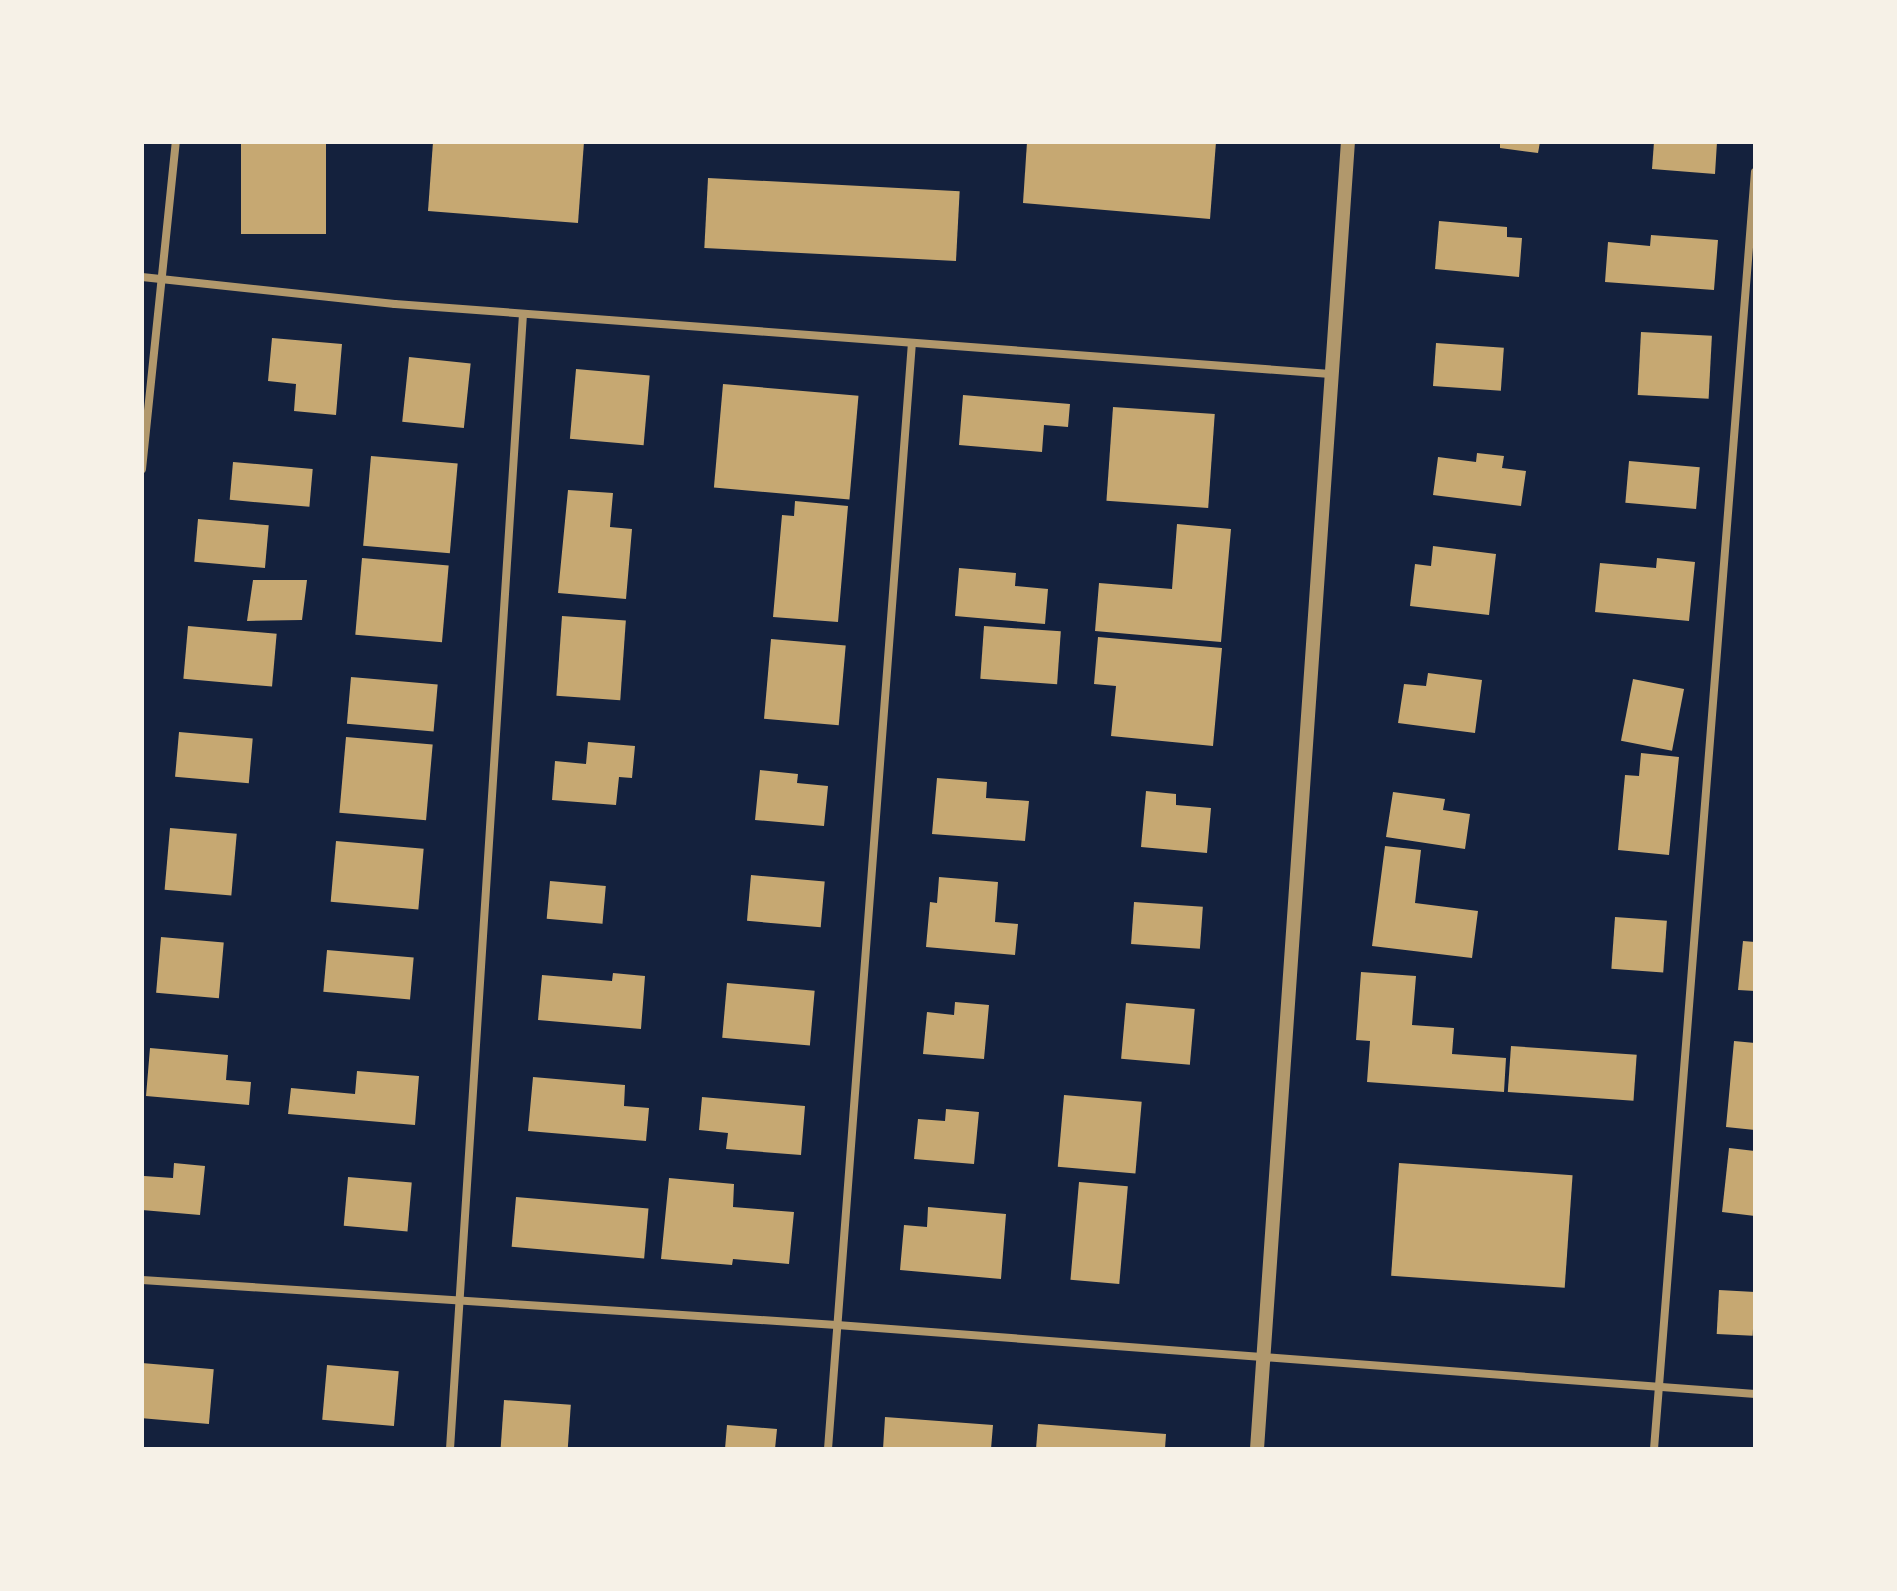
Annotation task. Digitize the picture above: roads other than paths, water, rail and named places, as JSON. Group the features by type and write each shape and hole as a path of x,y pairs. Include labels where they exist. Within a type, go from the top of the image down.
{"street":[{"path":"142,469 176,142"},
{"path":"1257,1449 1348,142"},
{"path":"1654,1449 1755,172"},
{"path":"142,277 523,314 1330,374"},
{"path":"450,1449 462,1300 523,314"},
{"path":"828,1449 912,343"},
{"path":"142,1280 837,1325 1657,1384 1755,1394"}]}
